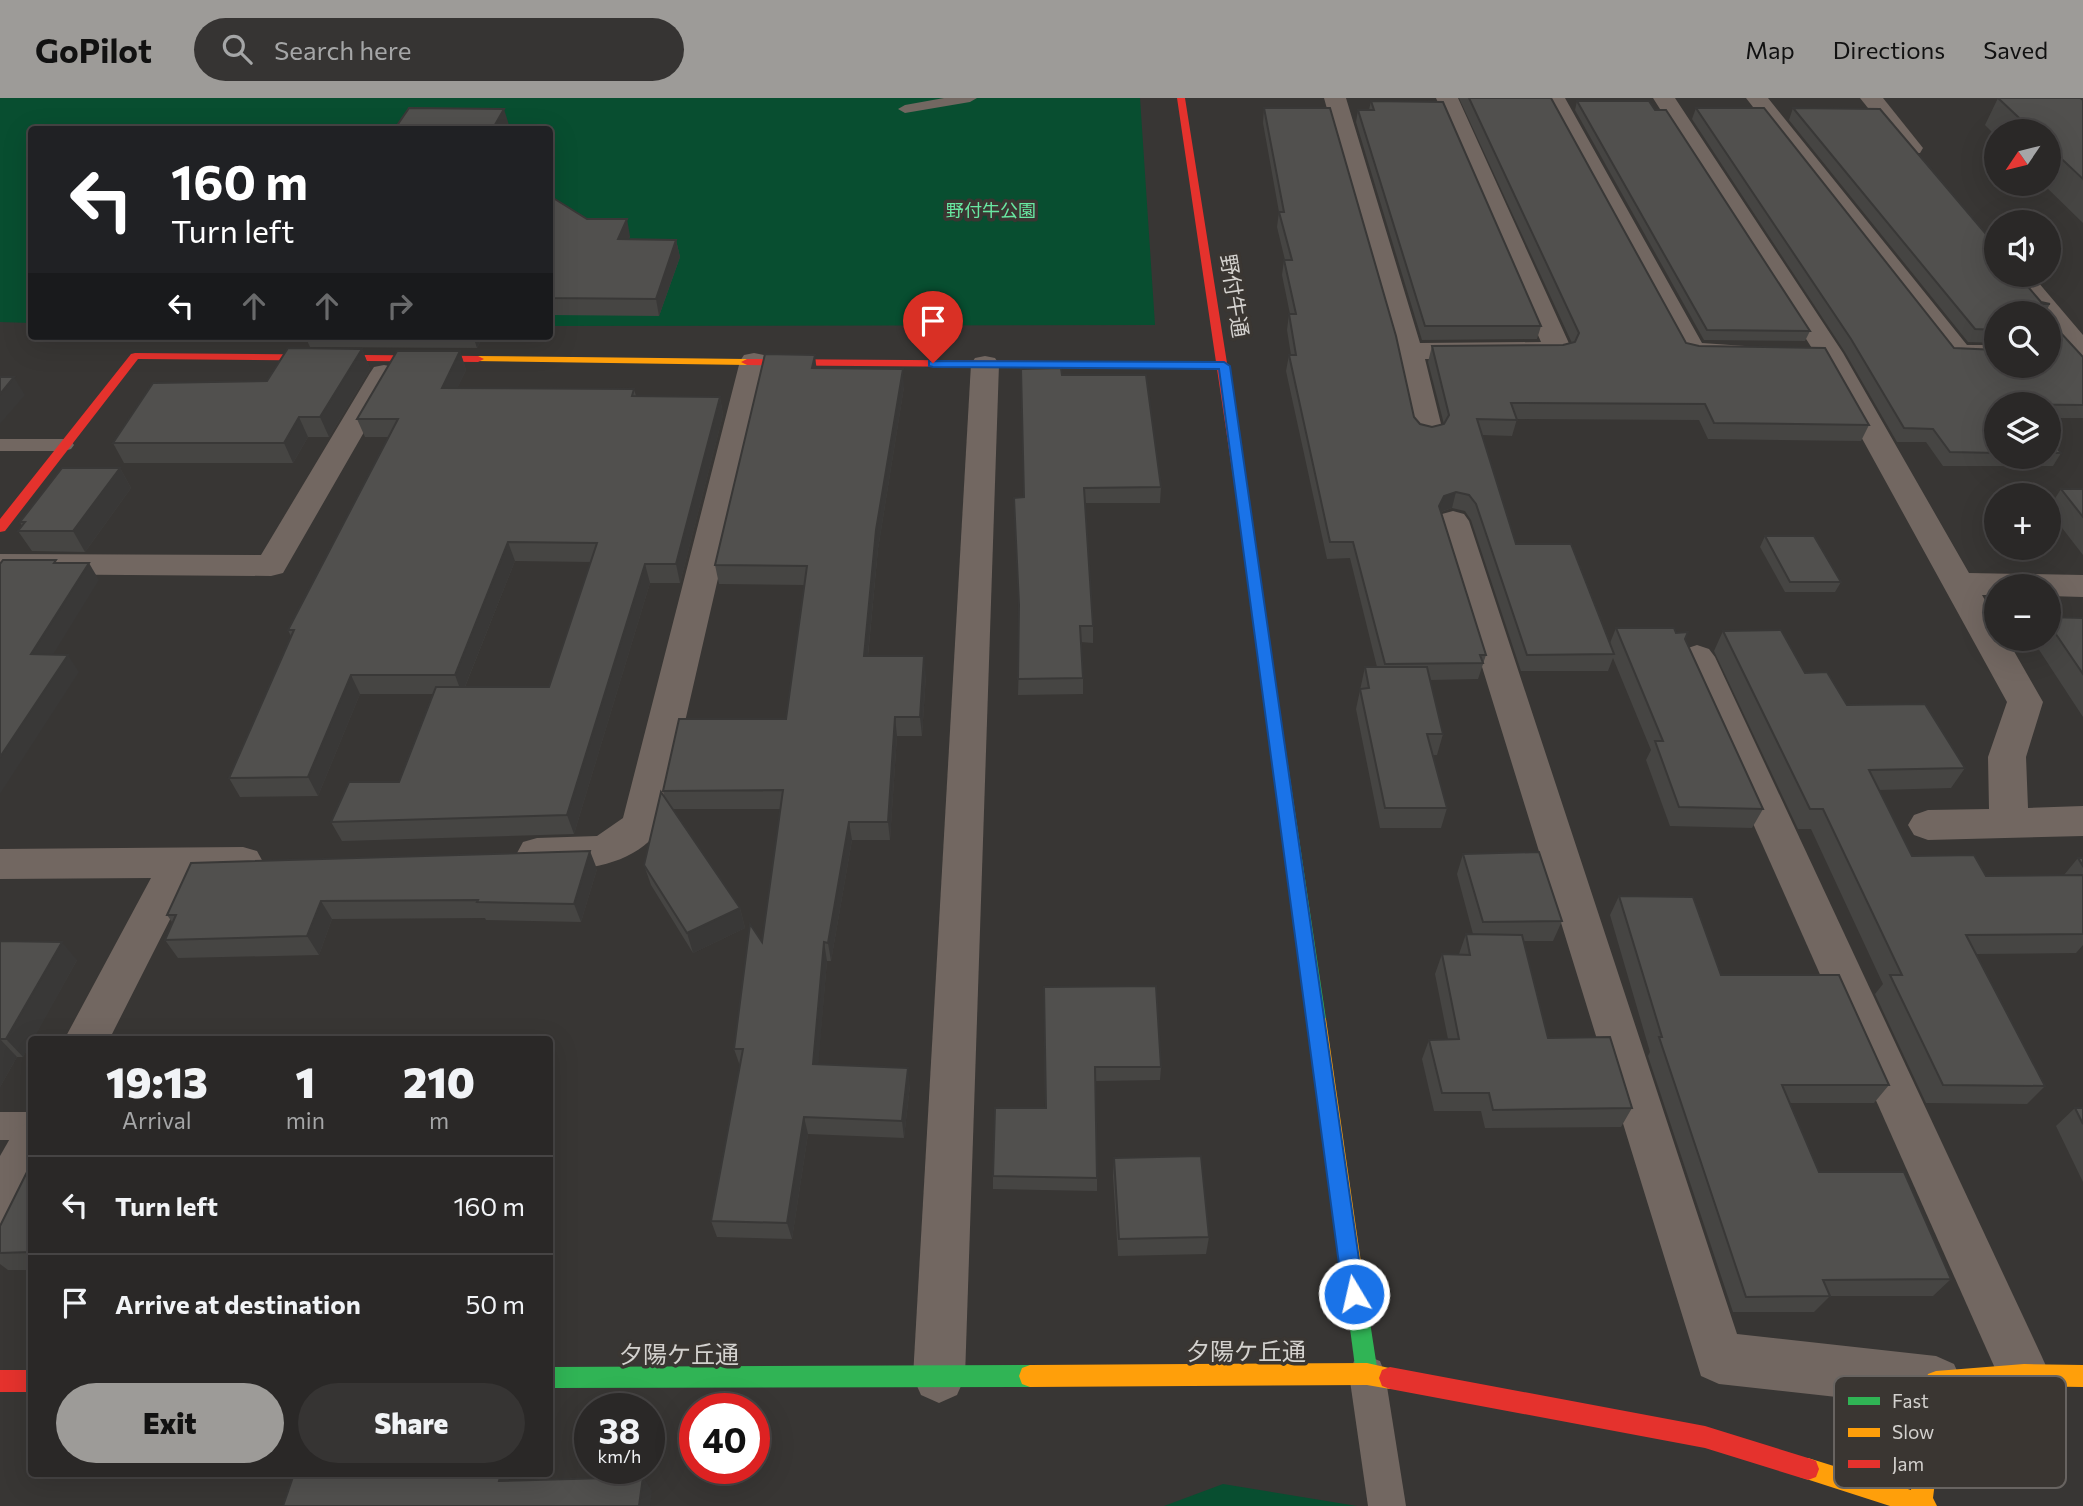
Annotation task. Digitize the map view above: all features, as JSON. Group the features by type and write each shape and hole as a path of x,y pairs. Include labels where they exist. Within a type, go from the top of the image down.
{"street":[{"name":"野付牛通","path":"1181,98 1224,366 1367,1374"},
{"path":"1335,98 1409,351 1428,432"},
{"path":"1409,351 1558,350 1447,98"},
{"path":"1554,98 1693,351 1761,352"},
{"path":"1664,98 1815,353 1959,584 2025,702 2007,757 2009,822"},
{"path":"1757,98 1959,353 1984,353"},
{"path":"1871,98 1927,166"},
{"path":"2028,287 2083,352"},
{"path":"2061,353 2083,352"},
{"path":"0,528 135,356 1224,366"},
{"path":"0,564 271,566 393,359"},
{"path":"509,854 605,851 641,826 754,361"},
{"path":"939,1377 985,364"},
{"path":"1453,522 1720,1358 1882,1376"},
{"path":"1959,584 2083,586"},
{"path":"1697,657 2024,1376 2083,1376"},
{"path":"1928,825 2083,821"},
{"path":"0,864 275,861"},
{"path":"88,1036 179,863"},
{"path":"0,1203 28,1150"},
{"name":"夕陽ケ丘通","path":"553,1378 1367,1374 1705,1437 1834,1477"},
{"path":"0,1381 28,1381"},
{"name":"夕陽ケ丘通","path":"1868,1488 1923,1505"}],"lane":[{"path":"905,109 970,98"},
{"path":"0,444 64,445"},
{"path":"0,1126 28,1126"},
{"path":"1367,1374 1387,1506"}],"green space":[{"name":"野付牛公園","path":"0,98 1140,98 1155,325 553,326 553,126 28,126 28,323 0,322"},
{"path":"1223,1484 1357,1506 1164,1506"}],"building":[{"path":"1469,98 1551,98 1686,343 1699,346 1825,348 1869,425 1714,423 1705,404 1511,403 1517,420 1477,419 1516,544 1571,544 1614,654 1527,655 1476,504 1469,495 1456,492 1444,496 1439,506 1486,655 1480,655 1483,663 1385,664 1353,542 1330,542 1289,355 1296,355 1289,314 1296,314 1284,260 1292,260 1279,212 1284,212 1264,108 1330,108 1396,336 1414,417 1420,424 1432,427 1444,424 1449,415 1432,346 1563,345 1575,342 1579,333"},
{"path":"1998,98 2083,100 2083,179 2062,159 2062,119 2020,119"},
{"path":"1371,101 1443,102 1541,326 1425,326 1358,110 1374,110"},
{"path":"1577,101 1649,101 1655,110 1666,110 1810,331 1707,330"},
{"path":"409,108 504,109 494,126 397,126"},
{"path":"1696,108 1764,108 1954,348 1984,349 1984,378 2061,378 2061,333 2083,357 2083,405 2061,405 2061,392 1984,392 1984,453 1950,452 1933,429 1904,428 1851,339"},
{"path":"1793,108 1880,109 1984,232 1984,287 2028,287 2040,301 1984,301 1984,329 1975,329"},
{"path":"553,198 587,219 627,219 618,239 676,240 656,299 553,298"},
{"path":"288,348 362,349 320,417 299,417 284,443 113,443 153,383 267,381"},
{"path":"397,351 460,351 442,388 634,389 632,396 720,397 676,564 645,564 567,815 331,822 349,782 399,782 436,687 549,687 597,543 508,542 455,675 351,675 308,777 229,778 294,630 288,630 398,419 357,419"},
{"path":"765,354 815,355 812,368 903,369 876,530 864,656 924,656 920,717 895,717 888,822 849,822 828,943 824,942 813,1064 908,1068 902,1121 804,1117 787,1223 711,1221 743,1049 734,1049 750,924 762,942 783,790 663,791 679,719 786,719 807,566 715,565"},
{"path":"1061,368 1062,375 1146,375 1161,487 1084,488 1093,626 1080,626 1083,678 1018,679 1019,605 1014,498 1024,497 1021,369"},
{"path":"0,377 14,377 0,394"},
{"path":"62,468 120,468 73,531 18,531 25,522 20,522"},
{"path":"2061,489 2083,489 2083,517"},
{"path":"1765,536 1814,536 1841,582 1790,582"},
{"path":"3,560 89,563 31,654 68,655 0,757 0,564"},
{"path":"2061,617 2083,618 2083,674 2061,642"},
{"path":"1616,628 1674,628 1676,633 1688,632 1685,639 1763,809 1679,807 1655,741 1663,741"},
{"path":"1781,630 1805,673 1827,672 1847,705 1925,704 1965,768 1869,770 1912,856 1974,855 1986,876 2083,875 2083,934 1966,935 2045,1086 1943,1085 1890,975 1902,975 1823,809 1810,809 1723,631"},
{"path":"1365,667 1427,667 1443,734 1427,734 1447,808 1385,808 1360,689 1369,688"},
{"path":"661,792 740,908 687,933 644,865"},
{"path":"590,851 574,904 477,902 478,900 321,901 307,936 165,940 176,915 167,915 191,863"},
{"path":"1539,852 1562,921 1483,922 1463,854"},
{"path":"1619,896 1693,897 1721,975 1839,975 1889,1085 1782,1085 1819,1172 1904,1172 1951,1279 1823,1280 1830,1296 1746,1297 1659,1037 1662,1037"},
{"path":"1466,934 1522,935 1548,1038 1610,1037 1632,1108 1493,1110 1489,1093 1442,1093 1429,1040 1459,1039 1442,954 1470,955"},
{"path":"0,941 62,942 6,1039 0,1039"},
{"path":"1156,986 1161,1067 1095,1067 1097,1178 993,1176 995,1108 1046,1108 1044,987"},
{"path":"2075,1108 2083,1108 2083,1124"},
{"path":"1201,1156 1209,1237 1119,1239 1114,1158"},
{"path":"28,1170 28,1252 0,1253 0,1226"},
{"path":"293,1477 500,1477 499,1481 574,1479 574,1484 642,1484 639,1506 283,1506"}],"traffic: fast":[{"path":"1245,517 1317,1019"},
{"path":"1354,1283 1367,1374"},
{"path":"553,1378 1030,1376"}],"traffic: slow":[{"path":"478,359 747,362"},
{"path":"1317,1019 1354,1283"},
{"path":"1030,1376 1367,1374 1390,1378"},
{"path":"2011,1376 2083,1376"},
{"path":"1808,1469 1834,1477"},
{"path":"1869,1488 1926,1506"},
{"path":"1921,1504 1923,1488"}],"traffic: jam":[{"path":"1181,98 1245,517"},
{"path":"0,528 135,356 478,359"},
{"path":"747,362 1224,366"},
{"path":"1390,1378 1705,1437 1808,1469"},
{"path":"0,1381 28,1381"}],"route":[{"path":"933,363 1224,366 1354,1294"}]}
